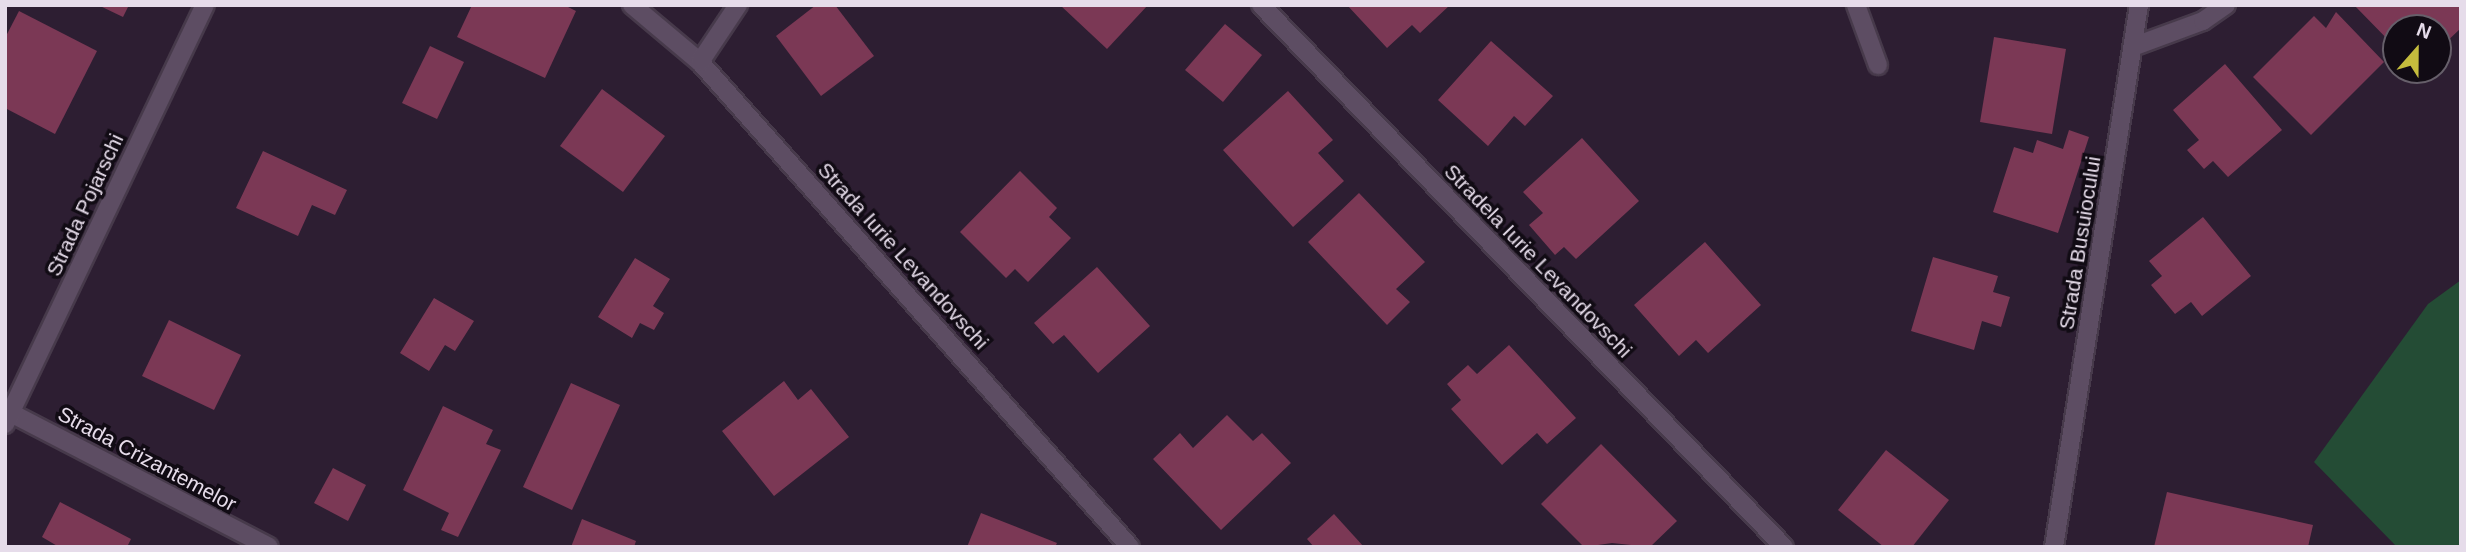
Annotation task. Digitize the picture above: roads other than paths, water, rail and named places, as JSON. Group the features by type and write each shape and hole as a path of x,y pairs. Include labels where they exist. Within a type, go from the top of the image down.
{"street":[{"name":"Strada Pojarschi","path":"7,416 205,5"},
{"name":"Strada Iurie Levandovschi","path":"632,5 700,62 1130,547"},
{"path":"700,62 738,5"},
{"name":"Stradela Iurie Levandovschi","path":"1261,5 1784,547"},
{"path":"1856,5 1878,65"},
{"name":"Strada Busuiocului","path":"2054,547 2135,46 2139,5"},
{"path":"2135,46 2203,21 2226,5"},
{"name":"Strada Crizantemelor","path":"7,416 269,547"}]}
